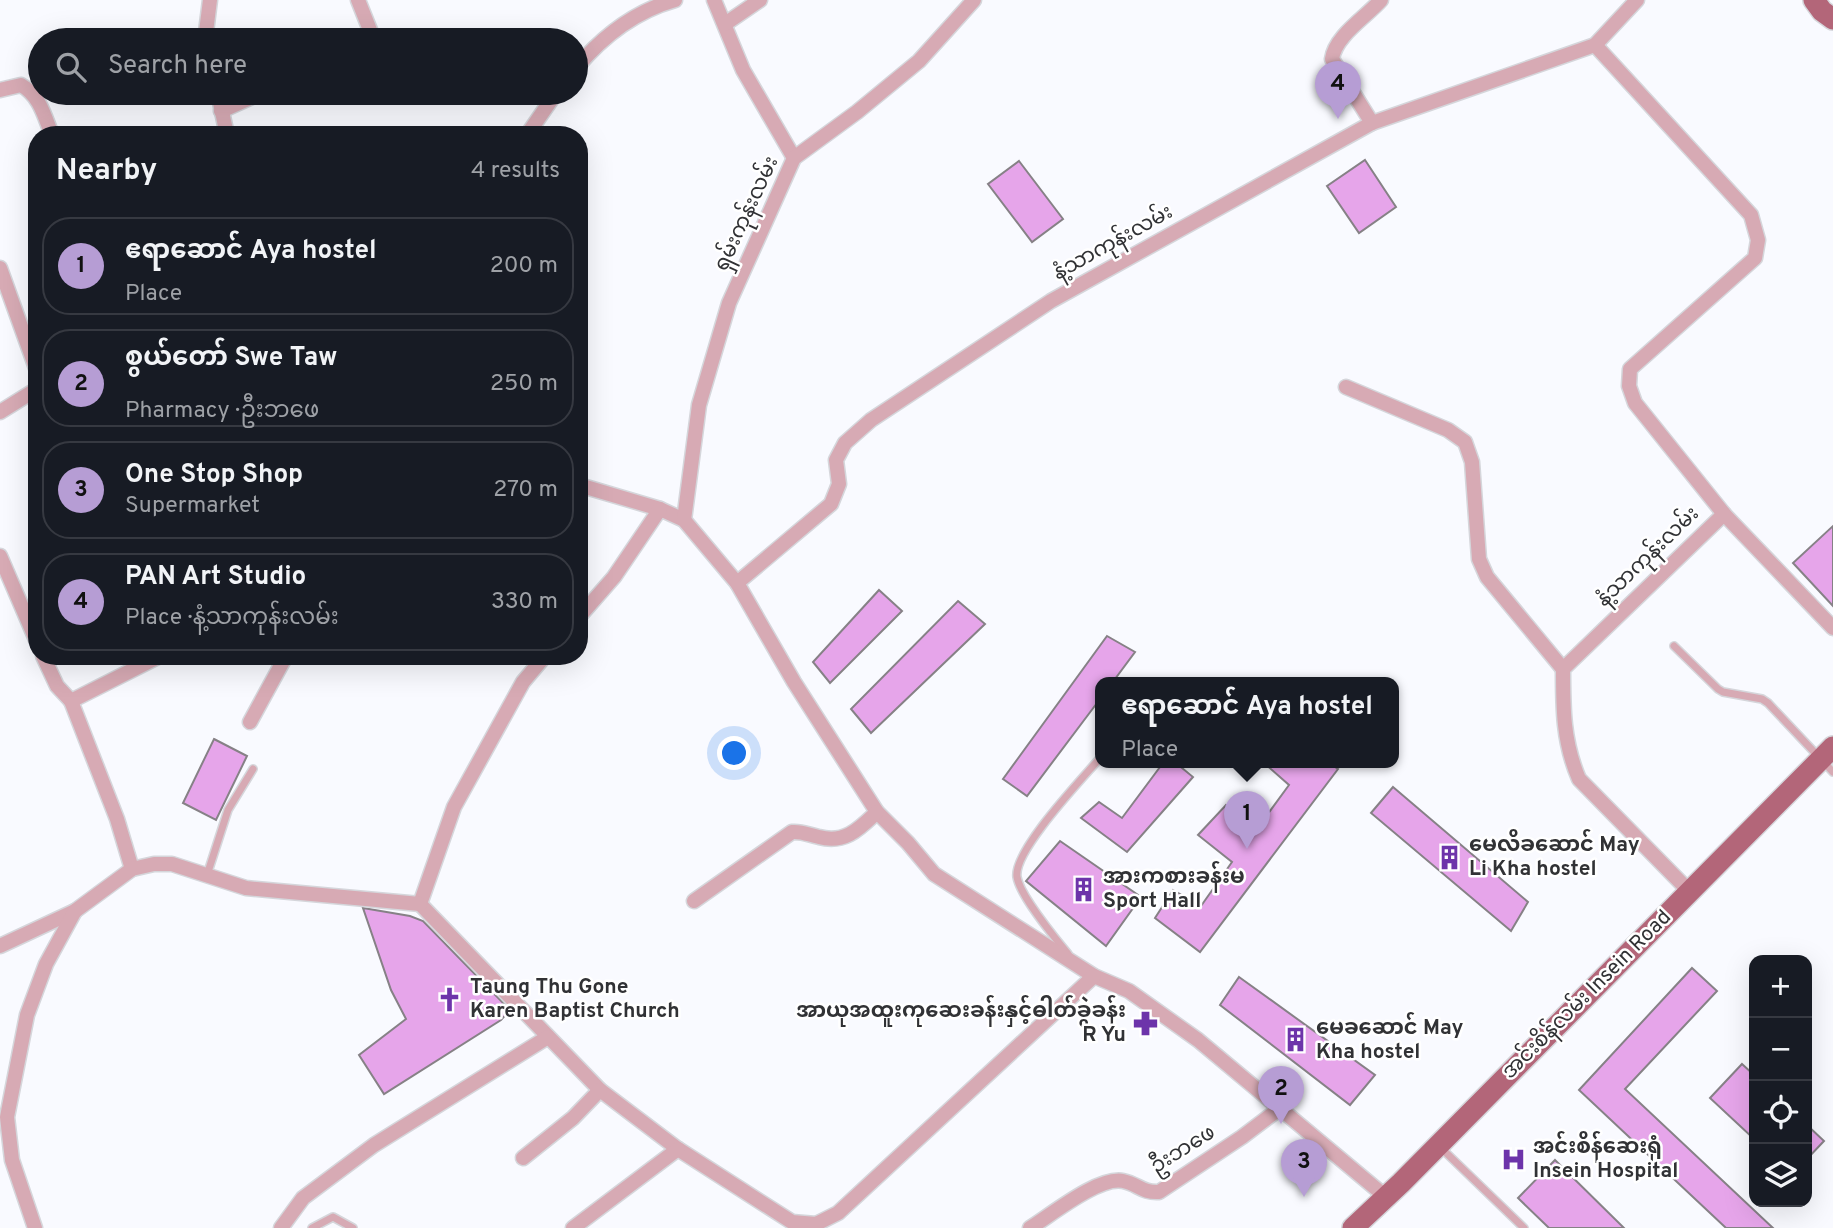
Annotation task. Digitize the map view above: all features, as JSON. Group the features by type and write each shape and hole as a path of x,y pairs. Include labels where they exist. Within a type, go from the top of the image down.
{"main road":[{"path":"1814,0 1822,11 1833,19"},
{"name":"အင်းစိန်လမ်း Insein Road","path":"1353,1228 1690,892 1829,760"}],"street":[{"path":"207,28 211,0"},
{"path":"358,0 369,28"},
{"path":"588,54 642,12 675,0"},
{"path":"715,0 743,70 794,158"},
{"path":"725,24 760,0"},
{"name":"ရှမ်းကုန်းလမ်း","path":"684,520 699,405 729,303 794,158 857,112 919,61 974,0"},
{"path":"1372,123 1332,60 1333,51 1347,33 1381,0"},
{"name":"နံ့သာကုန်းလမ်း","path":"737,583 831,504 839,484 836,460 845,443 871,420 1051,301 1372,123 1595,45 1637,0"},
{"name":"နံ့သာကုန်းလမ်း","path":"1563,669 1724,514 1634,403 1629,386 1630,369 1755,258 1758,240 1751,215 1595,45"},
{"path":"0,90 21,85 28,89"},
{"path":"40,105 48,126"},
{"path":"220,105 225,126"},
{"path":"221,111 234,105"},
{"path":"533,126 548,105"},
{"path":"0,268 28,345"},
{"path":"1346,387 1448,430 1465,442 1472,462 1479,559 1487,577 1563,669 1563,721 1570,758 1578,779 1690,892"},
{"path":"0,412 28,395"},
{"path":"588,488 660,509 684,520 737,583 794,682 877,812 934,874 1094,975 1129,991 1198,1040 1386,1197"},
{"path":"588,607 614,577 660,509"},
{"path":"1724,514 1833,628"},
{"path":"0,556 28,621"},
{"path":"47,665 57,686 71,701 117,819 132,869"},
{"path":"71,701 142,665"},
{"path":"250,722 281,665"},
{"path":"420,904 454,807 523,682 537,665"},
{"path":"694,901 792,832 830,840 853,835 877,812"},
{"path":"0,946 75,911 132,869 154,864 172,864 246,888 420,904 600,1090 678,1149 792,1222 816,1224 838,1213 1094,975"},
{"path":"36,1228 12,1160 7,1117 27,1015 46,964 75,911"},
{"path":"281,1228 303,1198 374,1144 548,1037"},
{"path":"523,1158 573,1118 600,1090"},
{"name":"ဦးဘဖေ","path":"1030,1228 1094,1187 1111,1181 1123,1181 1147,1193 1159,1192 1279,1109"},
{"path":"573,1228 678,1149"}],"lane":[{"path":"1674,646 1718,689 1762,699 1768,703 1829,760"},
{"path":"1074,962 1033,907 1017,878 1018,863 1052,814 1095,764"},
{"path":"207,875 228,810 253,769"},
{"path":"1438,1144 1521,1226"},
{"path":"312,1228 333,1217 353,1228"}],"building":[{"path":"1365,160 1396,207 1359,233 1327,186"},
{"path":"1019,161 1063,219 1032,242 988,184"},
{"path":"1833,526 1833,606 1793,563"},
{"path":"879,590 902,611 830,683 813,662"},
{"path":"958,601 985,624 871,733 851,709"},
{"path":"1107,636 1135,652 1116,677 1095,677 1095,706 1027,796 1003,779"},
{"path":"214,739 247,756 216,820 183,803"},
{"path":"1159,768 1182,768 1193,777 1127,852 1081,818 1099,802 1122,818"},
{"path":"1270,768 1338,769 1200,952 1155,918 1173,890 1201,906 1232,862 1198,835 1226,805 1259,826 1289,785"},
{"name":"မေလိခဆောင် May Li Kha hostel","path":"1393,787 1528,902 1511,931 1371,813"},
{"name":"အားကစားခန်းမ Sport Hall","path":"1060,841 1141,897 1106,946 1026,881"},
{"name":"Taung Thu Gone Karen Baptist Church","path":"363,908 410,916 423,921 510,1010 501,1020 384,1094 359,1055 406,1019 391,990"},
{"path":"1692,968 1717,991 1625,1089 1773,1228 1726,1228 1579,1090"},
{"name":"မေခဆောင် May Kha hostel","path":"1239,977 1375,1075 1350,1105 1220,1005"},
{"path":"1742,1064 1749,1070 1749,1134 1710,1098"},
{"path":"1812,1130 1824,1141 1812,1154"},
{"path":"1555,1160 1624,1228 1549,1228 1518,1198"}],"place":[{"name":"PAN Art Studio","path":"1338,119"},
{"name":"ဧရာဆောင် Aya hostel","path":"1247,849"},
{"name":"မေလိခဆောင် May Li Kha hostel","path":"1449,857"},
{"name":"အားကစားခန်းမ Sport Hall","path":"1083,889"},
{"name":"Taung Thu Gone Karen Baptist Church","path":"450,999"},
{"name":"အာယုအထူးကုဆေးခန်းနှင့်ဓါတ်ခွဲခန်း R Yu","path":"1146,1023"},
{"name":"မေခဆောင် May Kha hostel","path":"1296,1040"},
{"name":"စွယ်တော် Swe Taw","path":"1281,1124"},
{"name":"အင်းစိန်ဆေးရုံ Insein Hospital","path":"1513,1159"},
{"name":"One Stop Shop","path":"1304,1197"}]}
